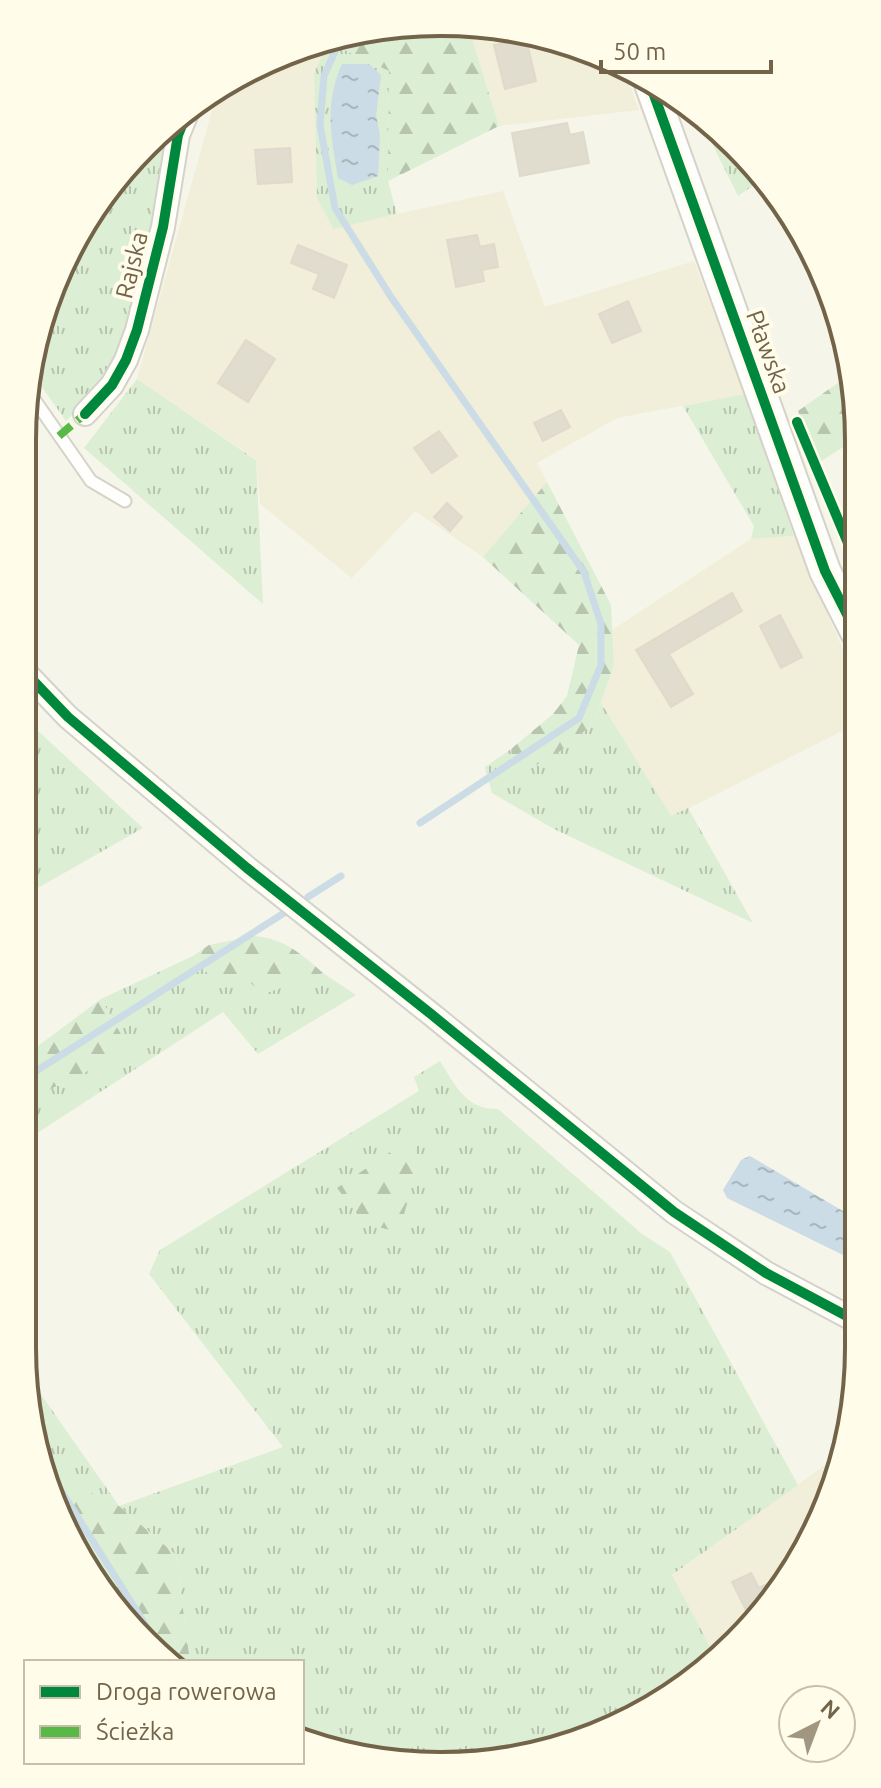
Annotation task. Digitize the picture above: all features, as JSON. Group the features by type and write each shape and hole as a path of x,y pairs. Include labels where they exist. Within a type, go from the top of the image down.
{"street":[{"name":"Pławska","path":"655,98 825,571 845,610"},
{"name":"Rajska","path":"85,414 112,385 126,360 137,330 163,227 179,132"},
{"path":"36,684 68,717 247,868 674,1212 766,1273 845,1315"}],"lane":[{"path":"38,405 91,481 125,501"}],"shaded area":[{"path":"471,37 545,50 595,67 629,83 639,110 499,126"},
{"path":"322,54 314,73 317,198 332,228 503,191 545,307 694,261 745,394 617,418 537,463 547,482 483,557 415,511 352,578 260,504 256,459 137,379 213,107 262,78"},
{"path":"794,536 845,654 845,730 671,817 601,703 614,665 612,630 751,539"},
{"path":"828,1463 791,1550 745,1614 711,1648 672,1576"}],"green space":[{"path":"471,37 499,126 388,181 389,71 345,50 388,39"},
{"path":"346,48 389,71 388,181 397,214 333,229 317,198 314,73 322,54"},
{"path":"709,138 754,185 738,196"},
{"path":"169,140 164,154 149,259 121,354 105,381 66,421 40,384 57,310 90,238 104,216 136,174"},
{"path":"137,379 256,460 263,604 84,448"},
{"path":"841,381 845,446 818,463 798,411"},
{"path":"745,394 794,536 751,539 754,526 683,406"},
{"path":"547,482 611,605 614,665 594,722 567,747 515,778 511,749 553,714 567,696 579,645 483,557"},
{"path":"601,703 671,816 688,808 753,923 554,829 492,793 485,767 511,749 515,777 567,747 594,722"},
{"path":"36,729 143,828 36,889"},
{"path":"254,936 274,940 300,953 323,973 263,994 246,979 222,989 193,956 209,945"},
{"path":"193,956 222,989 246,978 263,994 323,973 356,995 258,1054 223,1012 36,1134 36,1096 130,1050 101,999"},
{"path":"101,999 130,1050 36,1096 36,1048"},
{"path":"440,1061 470,1101 498,1109 642,1234 670,1252 798,1485 672,1575 711,1648 707,1652 643,1698 595,1721 571,1731 493,1749 440,1752 388,1749 310,1731 304,1728 304,1660 190,1660 176,1555 119,1506 283,1447 149,1274 160,1250 419,1091 414,1077"},
{"path":"414,1136 418,1165 399,1232 365,1224 337,1188"},
{"path":"38,1391 119,1506 57,1477"},
{"path":"57,1477 119,1506 176,1555 190,1660 184,1660 154,1634 104,1572 78,1526"}],"water":[{"path":"342,64 369,64 381,75 376,115 380,135 378,176 352,185 338,178 331,134 333,93"},
{"path":"750,1156 845,1212 845,1256 727,1198 723,1190 741,1160"}],"building":[{"path":"508,42 528,46 536,81 505,89 494,45"},
{"path":"567,123 570,135 583,132 589,163 520,176 512,133"},
{"path":"290,148 292,182 258,184 255,150"},
{"path":"477,235 480,247 494,244 498,267 482,270 484,281 456,287 447,240"},
{"path":"298,245 347,265 334,298 313,289 319,274 291,263"},
{"path":"628,301 641,331 612,343 599,314"},
{"path":"246,340 275,359 248,402 218,383"},
{"path":"561,410 570,427 543,441 534,423"},
{"path":"439,431 457,456 432,473 414,448"},
{"path":"447,503 462,517 450,531 434,517"},
{"path":"732,593 742,611 669,654 693,694 671,707 636,650"},
{"path":"780,615 802,657 781,668 760,626"},
{"path":"751,1573 759,1588 769,1583 747,1612 732,1582"}],"waterway":[{"path":"335,50 324,76 320,125 335,208 391,297 584,572 601,624 601,665 579,718 420,823"},
{"path":"308,897 341,876"},
{"path":"36,1071 284,913"},
{"path":"64,1496 145,1624"}],"marked path":[{"path":"59,436 85,414"}],"cycle path":[{"path":"655,98 825,571 845,610"},
{"path":"85,414 112,385 126,360 137,330 163,227 179,132"},
{"path":"797,422 845,536"},
{"path":"36,684 68,717 247,868 674,1212 766,1273 845,1315"}]}
